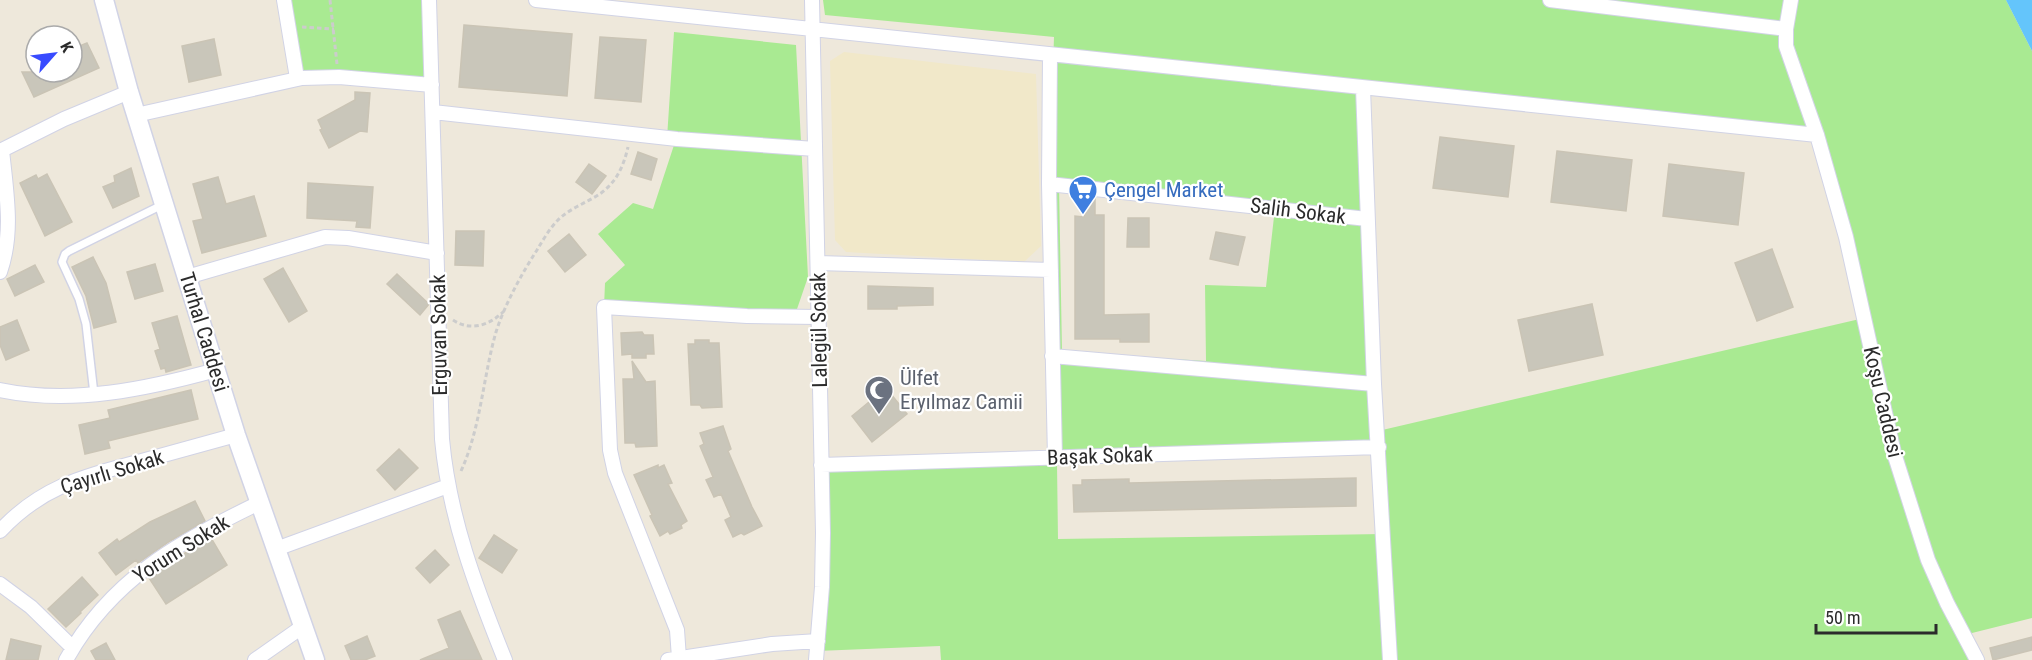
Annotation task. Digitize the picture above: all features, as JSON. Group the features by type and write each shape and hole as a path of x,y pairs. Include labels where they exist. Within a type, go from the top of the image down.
{"street":[{"name":"Turhal Caddesi","path":"104,0 129,92 236,435 315,660"},
{"path":"284,0 297,78"},
{"name":"Erguvan Sokak","path":"429,0 442,439 454,515 470,569 505,660"},
{"path":"536,0 1817,135"},
{"name":"Lalegül Sokak","path":"812,0 822,587 816,660"},
{"path":"1550,0 1786,29"},
{"name":"Koşu Caddesi","path":"1791,0 1786,29 1786,46 1817,135 1846,237 1894,453 1928,560 1947,603 1977,660"},
{"path":"1050,54 1049,184 1055,457"},
{"path":"136,115 297,78 339,77 432,85"},
{"path":"1363,87 1374,384 1390,660"},
{"path":"0,272 6,251 9,226 1,150 84,110 129,92"},
{"path":"433,112 677,139 815,149"},
{"name":"Salih Sokak","path":"1049,184 1367,219"},
{"path":"187,276 326,237 348,238 437,253"},
{"path":"818,263 1051,270"},
{"path":"818,317 747,316 604,307 610,450 615,473 677,630 674,659 772,644 818,641"},
{"path":"1052,356 1374,384"},
{"path":"0,390 50,395 127,391 165,384 216,370"},
{"name":"Çayırlı Sokak","path":"0,531 27,505 74,481 236,435"},
{"name":"Başak Sokak","path":"821,465 1379,447"},
{"path":"276,549 448,486"},
{"name":"Yorum Sokak","path":"69,654 90,621 112,596 134,577 179,545 259,503"},
{"path":"0,584 30,607 69,654"},
{"path":"255,660 303,627"}],"lane":[{"path":"94,394 86,324 63,257 69,251 164,204"}],"path":[{"path":"330,0 339,77"},
{"path":"288,26 334,29"},
{"path":"448,486 454,482 464,465 496,332 505,310 536,251 558,220 575,207 595,198 610,186 624,165 631,134"},
{"path":"439,305 447,316 458,323 471,326 484,325 496,319 505,310"}],"shaded area":[{"path":"844,52 1036,74 1041,246 1024,262 846,252 835,240 830,61"}],"green space":[{"path":"284,0 429,0 432,85 297,78"},
{"path":"823,0 2006,0 2032,51 2032,618 1964,635 1977,660 941,660 940,646 817,651 821,465 1039,466 1055,457 1049,184 1054,37 825,15","holes":["1363,88 1817,135 1864,318 1378,431","1059,184 1275,208 1266,287 1205,285 1206,361 1062,352","1378,447 1383,534 1058,539 1057,464"]},
{"path":"674,32 796,45 808,277 797,309 747,316 604,307 605,283 625,265 598,234 633,203 653,209 676,139 667,138"}],"water":[{"path":"2006,0 2032,0 2032,51"}],"building":[{"path":"464,25 572,34 567,96 459,87"},
{"path":"600,37 646,40 641,102 595,98"},
{"path":"214,39 221,75 189,82 182,46"},
{"path":"87,43 99,68 84,75 84,44"},
{"path":"28,84 63,84 34,97"},
{"path":"355,92 370,93 367,132 360,131 329,148 318,120 355,100"},
{"path":"1440,137 1514,146 1508,197 1433,188"},
{"path":"1557,151 1632,160 1626,211 1551,202"},
{"path":"638,152 657,159 651,180 631,174"},
{"path":"589,164 606,176 592,194 576,182"},
{"path":"1669,164 1744,173 1738,225 1663,216"},
{"path":"131,168 139,196 113,208 103,187 115,182 114,176"},
{"path":"47,174 72,222 45,236 20,183 36,175 38,179"},
{"path":"218,177 226,204 254,196 266,236 202,253 193,221 203,219 193,184"},
{"path":"308,183 373,187 370,228 356,227 357,221 307,218"},
{"path":"1084,197 1095,198 1095,215 1104,215 1104,315 1149,314 1149,342 1120,342 1120,339 1075,339 1075,216 1084,217"},
{"path":"1128,218 1149,218 1149,247 1127,247"},
{"path":"456,231 484,231 483,266 455,265"},
{"path":"1216,232 1245,237 1238,265 1210,259"},
{"path":"569,234 586,255 565,272 548,251"},
{"path":"1772,249 1793,307 1757,321 1735,263"},
{"path":"93,257 106,283 116,322 94,328 86,296 72,267"},
{"path":"155,264 163,291 135,299 127,272"},
{"path":"35,265 44,282 15,296 7,279"},
{"path":"283,268 307,311 289,322 264,279"},
{"path":"397,274 429,304 420,315 387,284"},
{"path":"868,286 933,288 933,305 868,309"},
{"path":"1592,304 1603,355 1529,371 1518,320"},
{"path":"177,316 191,365 166,372 165,368 161,369 155,351 160,349 152,323"},
{"path":"17,320 29,350 6,360 0,345 0,327"},
{"path":"642,332 644,335 653,335 654,354 646,354 646,358 632,358 632,354 622,355 621,333"},
{"path":"695,340 719,343 722,407 702,408 700,405 691,405 688,344 695,344"},
{"path":"632,361 646,382 655,381 657,446 636,447 635,443 625,443 623,379 634,379"},
{"name":"Ülfet Eryılmaz Camii","path":"886,388 907,414 872,442 852,416"},
{"path":"191,390 198,419 108,441 110,448 85,454 79,425 110,418 108,410"},
{"path":"723,426 731,449 728,451 762,526 744,535 741,533 733,537 725,520 731,517 721,494 714,497 706,480 713,477 700,446 704,444 700,433"},
{"path":"399,449 418,468 395,490 377,470"},
{"path":"658,465 658,468 664,465 672,483 668,484 687,521 681,525 682,528 670,534 668,531 660,536 634,475"},
{"path":"1356,478 1356,506 1074,512 1073,485 1082,485 1082,480 1129,479 1129,483"},
{"path":"195,501 205,521 138,563 136,560 116,575 99,553 117,539 119,542 150,522"},
{"path":"494,535 517,550 502,573 479,558"},
{"path":"211,538 227,565 166,604 149,578"},
{"path":"435,550 449,565 430,583 416,568"},
{"path":"82,577 98,595 66,627 48,609"},
{"path":"460,611 482,660 420,660 449,648 438,620"},
{"path":"367,636 375,656 365,660 351,660 345,646"},
{"path":"2032,637 2032,650 1993,660 1990,648"},
{"path":"11,639 41,646 38,660 6,660"},
{"path":"106,643 115,660 96,660 91,651"}],"place":[{"name":"Çengel Market","path":"1083,216"},
{"name":"Ülfet Eryılmaz Camii","path":"879,416"}]}
